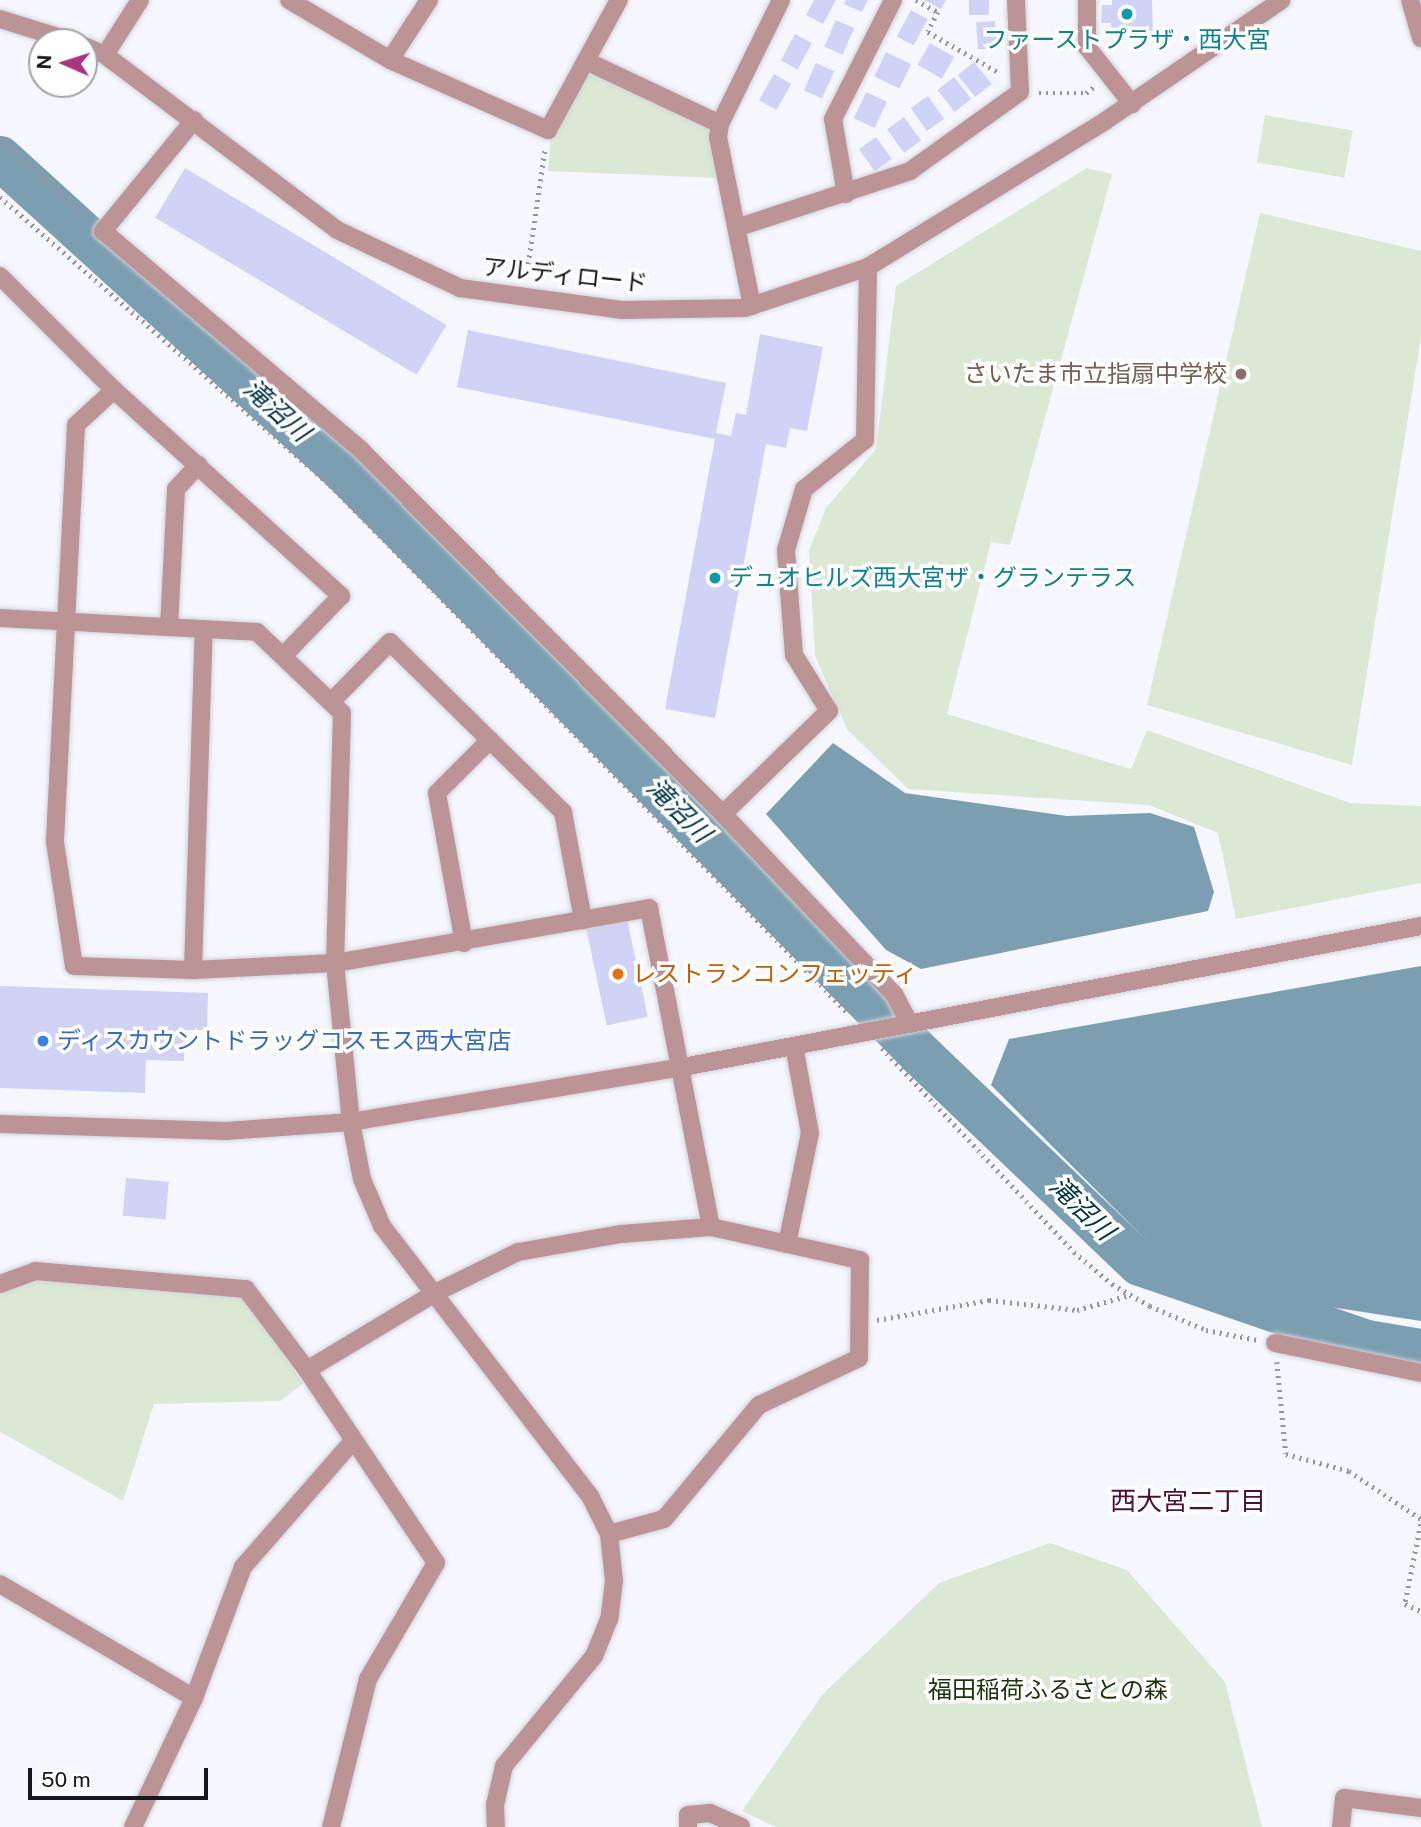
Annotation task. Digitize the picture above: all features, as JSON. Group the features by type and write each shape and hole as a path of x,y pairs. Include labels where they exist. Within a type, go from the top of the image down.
{"street":[{"path":"106,55 139,0"},
{"path":"289,0 390,60 548,130 619,0"},
{"path":"390,60 429,0"},
{"path":"752,306 718,137 720,124 781,0"},
{"path":"846,194 833,119 893,0"},
{"path":"738,228 910,172 1020,88 1016,0"},
{"path":"1087,0 1087,47 1132,104"},
{"path":"1410,0 1421,38"},
{"name":"アルディロード","path":"98,52 194,120 337,230 460,288 522,299 622,310 752,306 868,267 1132,104 1269,3"},
{"path":"0,19 29,28"},
{"path":"586,61 720,124"},
{"path":"194,120 103,231 362,451 723,814 894,994 907,1024"},
{"path":"723,814 829,711 794,654 786,551 804,489 865,440 868,267"},
{"path":"3,286 341,596 283,656"},
{"path":"114,390 76,425 55,842 74,966 193,970 335,963 464,943 649,908 711,1227"},
{"path":"169,627 176,489 198,465"},
{"path":"0,618 257,632 342,713 335,963 351,1122 362,1179 382,1226 590,1496 609,1534 614,1581 609,1619 594,1656 504,1766 495,1804 499,1826"},
{"path":"193,970 204,629"},
{"path":"331,702 390,642 563,812 583,920"},
{"path":"464,943 437,793 490,740"},
{"path":"0,1124 226,1131 351,1122 678,1068 1421,926"},
{"path":"787,1244 810,1133 794,1046"},
{"path":"307,1370 435,1293 518,1252 621,1234 711,1227 860,1260 859,1359 759,1405 664,1519 609,1534"},
{"path":"0,1284 34,1271 246,1289 307,1370 436,1563 368,1679 331,1827"},
{"path":"1275,1343 1421,1373"},
{"path":"133,1827 194,1698 243,1567 354,1441"},
{"path":"0,1584 23,1594 194,1698"},
{"path":"1341,1827 1344,1798 1421,1808"},
{"path":"688,1827 688,1815 710,1813 741,1827"}],"path":[{"path":"916,0 938,12 928,32 1020,88 1086,93 1110,75"},
{"path":"522,299 548,130"},
{"path":"0,140 103,231"},
{"path":"0,197 330,485 873,1031 1074,1252 1130,1295 1206,1330 1275,1343 1286,1454 1349,1471 1421,1522 1405,1604 1421,1611"},
{"path":"859,1323 989,1300 1077,1310 1130,1295"}],"green space":[{"path":"596,74 701,122 709,133 719,178 548,171 551,136 583,77"},
{"path":"1265,115 1353,130 1344,178 1257,162"},
{"path":"1087,168 1112,174 1010,545 991,542 947,714 1131,769 1147,730 1350,803 1421,806 1421,883 1236,919 1218,833 1149,805 908,789 847,729 815,656 809,551 826,508 876,449 896,286"},
{"path":"1260,213 1421,251 1421,337 1352,765 1147,705"},
{"path":"37,1278 243,1296 303,1384 280,1401 154,1404 123,1501 0,1432 0,1292"},
{"name":"福田稲荷ふるさとの森","path":"1050,1543 1127,1570 1225,1682 1262,1827 776,1827 742,1811 822,1695 939,1583"}],"water":[{"path":"833,743 905,793 1067,816 1150,813 1194,827 1214,892 1208,911 921,969 886,950 766,814"},
{"path":"1421,966 1421,1321 1279,1299 1151,1245 991,1085 1009,1039"}],"building":[{"path":"814,0 836,0 823,24 806,15"},
{"path":"846,0 868,0 862,12 844,4"},
{"path":"924,0 946,0 941,9"},
{"path":"969,0 989,0 989,15 969,15"},
{"name":"ファーストプラザ・西大宮","path":"1112,0 1152,0 1153,35 1112,35 1111,23 1101,23 1102,5 1112,5"},
{"path":"911,10 928,19 914,45 897,36"},
{"path":"836,20 854,28 842,55 824,46"},
{"path":"995,21 997,48 978,49 976,22"},
{"path":"795,34 812,43 798,69 781,60"},
{"path":"930,43 954,57 942,79 918,65"},
{"path":"886,52 911,64 899,89 874,76"},
{"path":"974,62 992,84 975,97 958,75"},
{"path":"816,63 834,71 822,99 804,90"},
{"path":"774,74 791,84 776,110 759,100"},
{"path":"954,77 971,99 955,112 937,90"},
{"path":"866,92 887,102 875,128 854,118"},
{"path":"928,96 944,119 927,131 911,108"},
{"path":"904,117 921,140 904,153 887,129"},
{"path":"876,137 892,159 875,171 859,149"},
{"path":"185,168 446,325 417,375 155,218"},
{"path":"468,330 726,383 716,433 731,436 736,413 746,415 760,334 823,347 807,431 790,428 786,448 766,444 715,718 665,709 715,439 457,387"},
{"path":"627,919 648,1017 607,1026 586,928"},
{"path":"0,986 208,993 207,1030 185,1030 184,1061 146,1060 145,1093 0,1088"},
{"path":"126,1178 169,1182 166,1220 123,1216"}],"waterway":[{"name":"滝沼川","path":"0,158 348,475 922,1056 1140,1264 1367,1342 1421,1351"}],"place":[{"name":"ファーストプラザ・西大宮","path":"1127,14"},
{"name":"さいたま市立指扇中学校","path":"1241,374"},
{"name":"デュオヒルズ西大宮ザ・グランテラス","path":"715,578"},
{"name":"レストランコンフェッティ","path":"618,974"},
{"name":"ディスカウントドラッグコスモス西大宮店","path":"43,1041"}],"district":[{"name":"西大宮二丁目","path":"1188,1501"}]}
